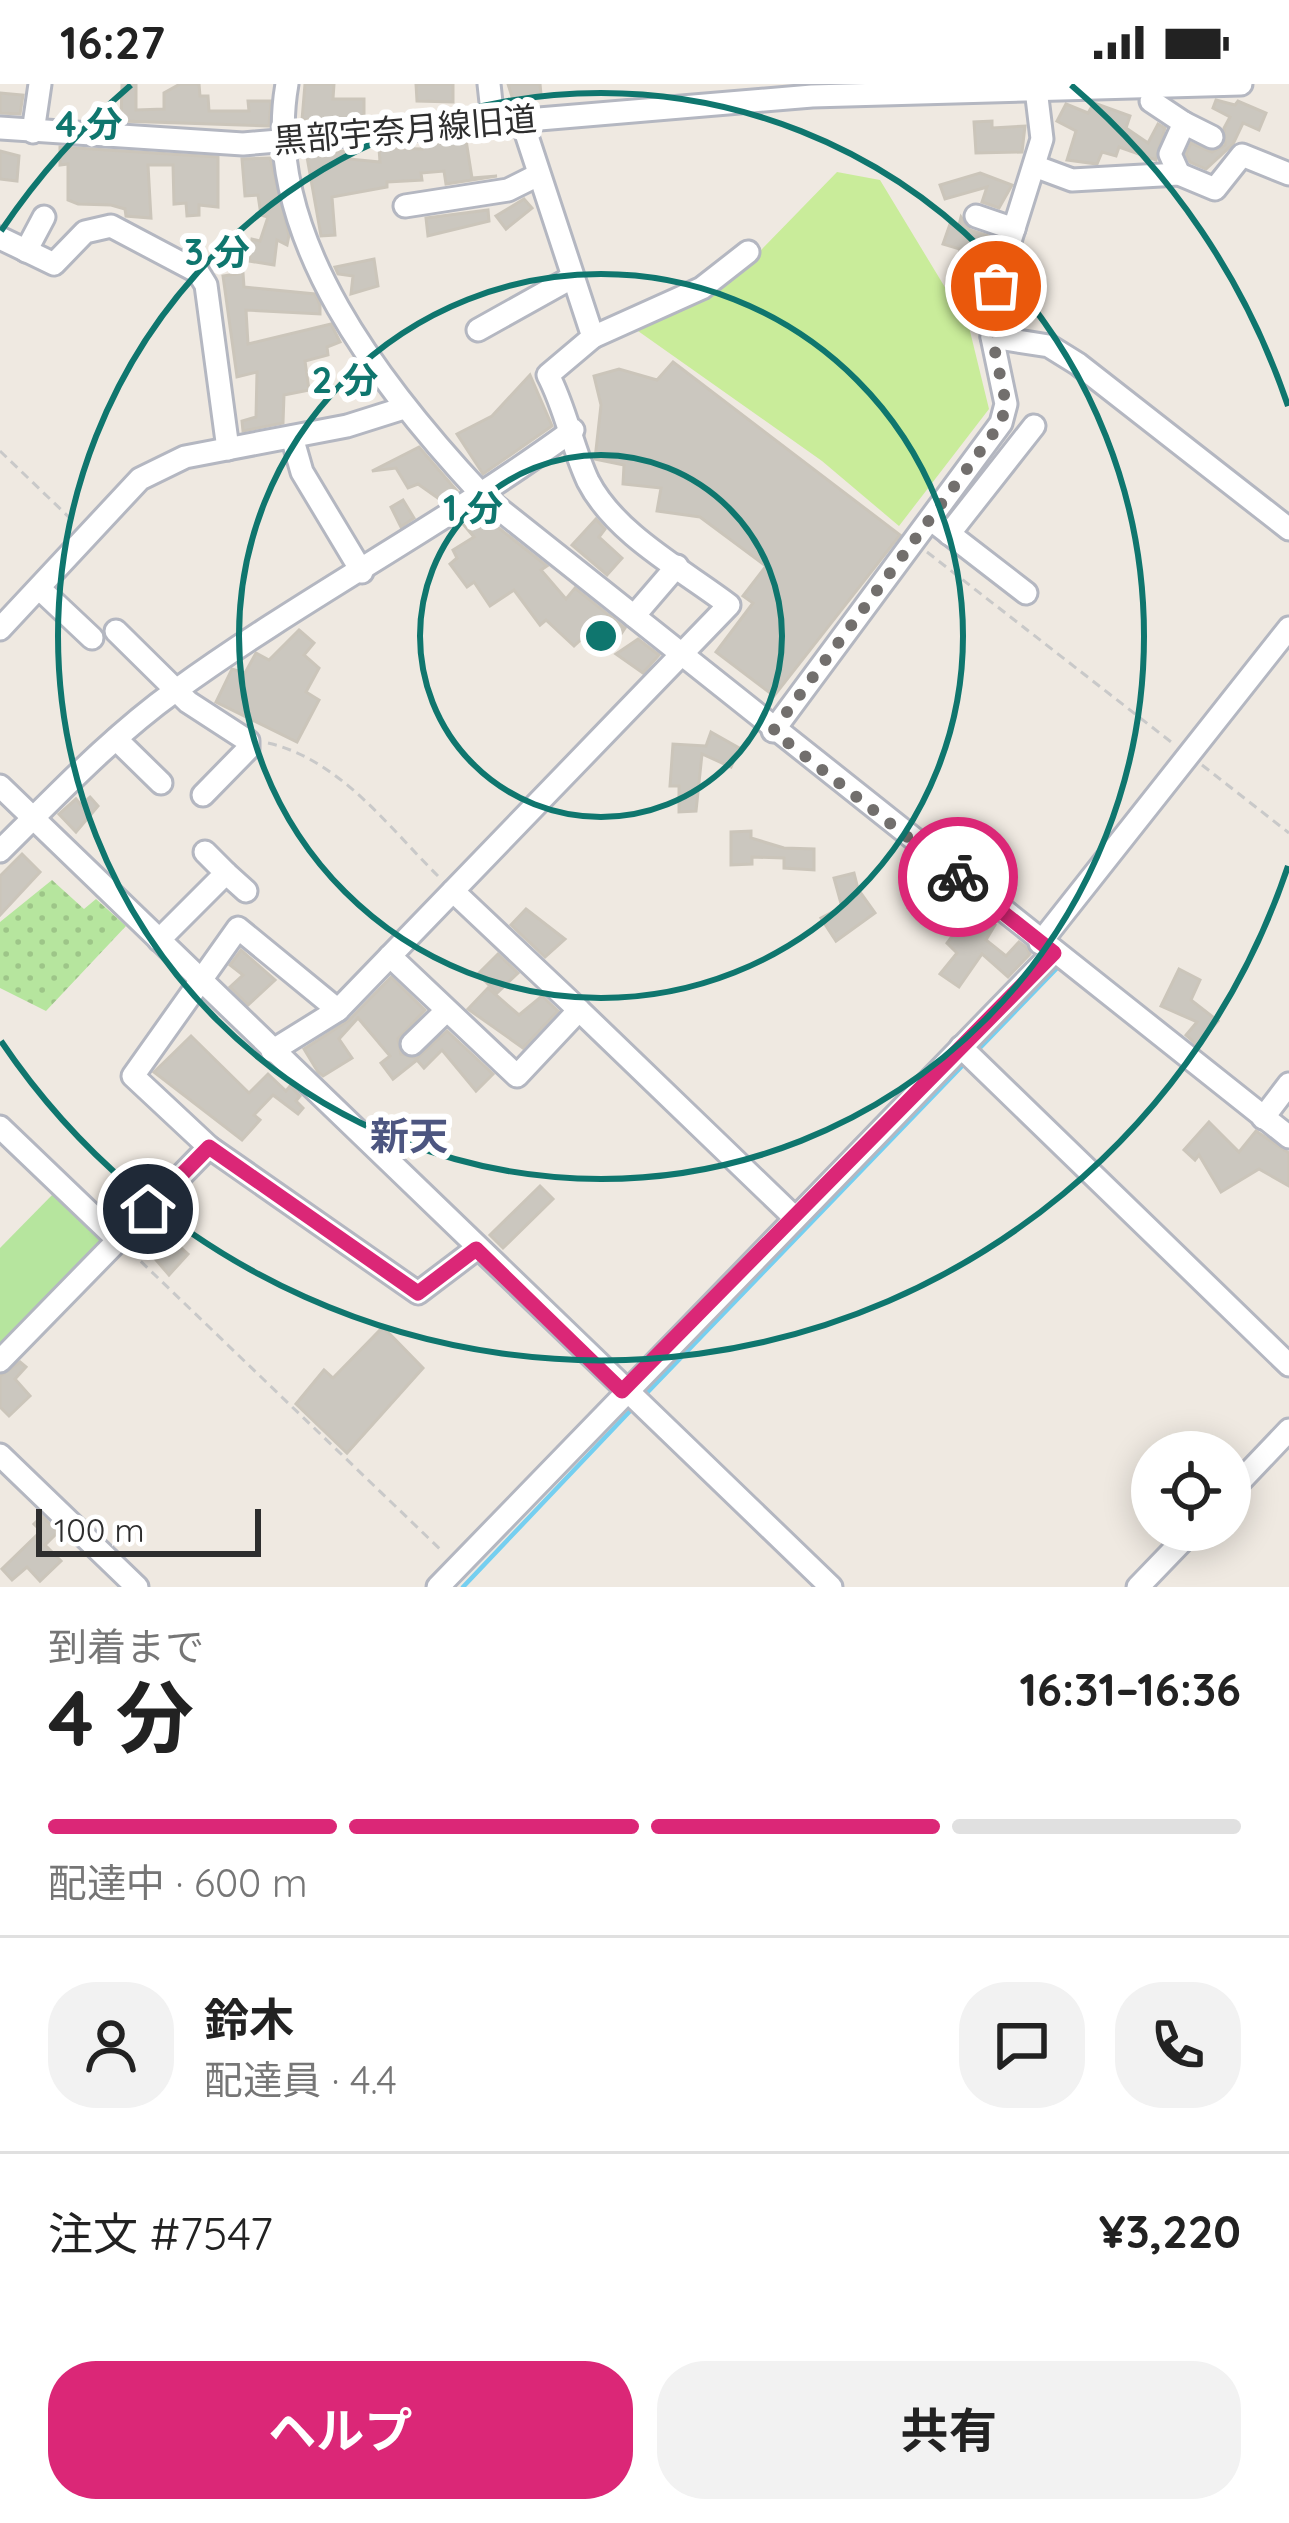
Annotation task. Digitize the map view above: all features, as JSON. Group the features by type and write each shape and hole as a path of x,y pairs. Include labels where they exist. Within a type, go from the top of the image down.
{"street":[{"path":"33,132 40,84"},
{"path":"286,84 280,141 291,202 309,246 369,358 404,407 483,496 1289,1137"},
{"path":"489,84 493,121"},
{"name":"黒部宇奈月線旧道","path":"0,128 205,143 280,141 765,92 1146,91 1241,84"},
{"path":"941,527 1001,423 1006,404 992,337 996,286 1042,139 1026,88"},
{"path":"1146,91 1184,123 1212,137"},
{"path":"521,118 593,337"},
{"path":"1179,174 1170,154 1184,123"},
{"path":"1037,167 1072,180 1179,174 1215,189 1242,155 1289,174"},
{"path":"405,206 508,190 538,175"},
{"path":"976,216 1014,229"},
{"path":"26,251 44,217"},
{"path":"0,238 54,264 85,232 111,226 198,272 206,285 228,449"},
{"path":"272,1051 338,1010 729,605 634,534 589,483 573,430 548,375 593,337 702,288 748,252"},
{"path":"478,330 573,277"},
{"path":"992,337 1049,346 1078,364 1289,529"},
{"path":"0,629 140,479 185,457 292,437 404,407"},
{"path":"773,731 916,543 941,527 1034,426"},
{"path":"0,851 116,739 178,689 483,496 573,430"},
{"path":"292,437 302,472 362,572"},
{"path":"941,527 1026,593"},
{"path":"634,616 677,566"},
{"path":"41,590 92,638"},
{"path":"438,1587 622,1391 961,1048 1047,948 1289,628"},
{"path":"116,631 188,702 248,741 248,749 203,795"},
{"path":"116,739 161,784"},
{"path":"0,786 622,1391 831,1587"},
{"path":"205,853 245,891"},
{"path":"159,940 226,873"},
{"path":"453,891 794,1217"},
{"path":"338,1010 238,928 134,1076 209,1147 418,1293 476,1249"},
{"path":"390,956 517,1076 579,1010"},
{"path":"412,1045 446,1011"},
{"path":"961,1048 1289,1364"},
{"path":"1263,1118 1289,1084"},
{"path":"0,1127 118,1240"},
{"path":"0,1361 209,1147"},
{"path":"1251,1470 1289,1430"},
{"path":"0,1455 137,1587"},
{"path":"1138,1587 1173,1551"}],"path":[{"path":"0,452 89,536"},
{"path":"916,543 1289,833"},
{"path":"248,741 303,751 327,766 453,891"},
{"path":"118,1240 458,1566"}],"green space":[{"path":"837,172 880,180 969,327 989,409 899,526 822,461 638,331 729,283"},
{"path":"52,880 84,909 96,899 126,926 46,1011 0,988 0,922"},
{"path":"57,1190 106,1237 0,1350 0,1248"}],"building":[{"path":"122,84 136,84 136,110 164,109 164,93 180,84 199,84 200,96 208,96 209,111 249,111 248,101 271,101 269,126 121,121"},
{"path":"305,84 334,84 333,99 364,99 364,119 302,120"},
{"path":"416,84 453,84 453,102 417,101"},
{"path":"508,84 540,84 541,94 514,103"},
{"path":"0,93 23,95 20,114 0,113"},
{"path":"1216,100 1235,105 1238,101 1266,113 1259,130 1243,123 1233,144 1206,169 1190,162 1186,154 1191,143 1212,152 1225,145 1224,128 1230,117 1213,108"},
{"path":"1094,103 1130,116 1126,128 1148,143 1158,124 1165,128 1156,160 1119,147 1116,156 1102,152 1097,164 1067,160 1076,131 1057,121 1066,104 1088,113"},
{"path":"992,121 992,128 1025,126 1022,152 976,153 974,122"},
{"path":"466,140 472,178 497,176 446,184 444,171 421,173 422,180 387,182 387,187 332,197 335,235 321,236 307,157 349,150 349,159 380,162 379,148 422,149 421,144"},
{"path":"60,147 218,157 218,207 199,205 199,215 187,216 186,203 174,204 173,165 148,165 151,218 126,216 125,209 111,205 78,204 68,200 68,164 60,165"},
{"path":"0,151 19,156 17,181 0,179"},
{"path":"270,158 289,235 287,245 277,240 274,265 249,261 252,239 260,241 268,217 261,215 258,195 245,196 242,159"},
{"path":"980,173 1012,185 999,208 982,202 987,187 945,199 940,185"},
{"path":"524,199 532,208 506,229 496,216"},
{"path":"488,210 489,221 428,236 426,218"},
{"path":"961,217 970,230 995,238 992,249 984,247 978,264 959,258 960,249 943,244 950,224 959,225"},
{"path":"374,259 378,286 351,294 353,276 338,274 335,267"},
{"path":"243,273 244,287 315,294 320,305 320,314 246,310 248,344 331,324 340,342 327,347 328,355 305,361 309,390 284,395 283,423 243,431 242,421 256,417 257,372 237,377 223,276"},
{"path":"673,362 900,535 774,696 716,652 753,603 743,596 766,566 700,517 657,511 661,488 623,484 624,465 595,459 601,405 594,376 619,369 657,380"},
{"path":"530,375 552,426 483,474 457,434 492,416"},
{"path":"419,447 457,491 442,501 418,484 408,488 396,468 372,471"},
{"path":"403,500 414,518 401,527 391,507"},
{"path":"481,514 547,566 541,570 566,599 575,588 625,628 611,649 587,634 574,646 546,620 540,625 514,590 490,606 474,582 467,587 450,564 457,558 453,550 474,537 464,525"},
{"path":"596,519 605,529 599,537 622,558 607,575 572,545"},
{"path":"299,630 314,643 304,655 319,668 306,692 319,700 297,742 216,702 232,669 245,673 256,653 269,660"},
{"path":"638,639 659,655 643,673 616,654"},
{"path":"711,732 739,748 731,767 702,754 696,811 679,812 679,786 670,786 673,744 706,746"},
{"path":"90,797 98,806 76,832 59,814 76,799 81,805"},
{"path":"751,831 751,838 784,848 814,849 814,870 784,868 784,858 752,857 752,864 731,865 731,832"},
{"path":"22,854 40,872 0,915 0,876"},
{"path":"932,872 950,892 995,925 986,940 1006,956 1019,942 1026,947 1030,954 1008,977 982,954 959,987 940,974 957,953 947,943 965,919 946,904 930,924 908,908"},
{"path":"854,873 858,889 875,913 836,941 821,918 842,907 834,878"},
{"path":"526,909 565,939 545,957 511,925"},
{"path":"241,950 275,980 248,1005 230,987 243,975 230,965"},
{"path":"498,954 518,973 497,993 478,974"},
{"path":"1179,969 1200,980 1191,1000 1218,1021 1197,1045 1186,1035 1197,1022 1161,1006"},
{"path":"391,977 425,1010 398,1039 401,1054 417,1058 447,1031 493,1074 476,1091 442,1050 424,1068 417,1060 393,1079 381,1063 390,1056 358,1018 339,1039 352,1058 323,1076 318,1072 304,1049 349,1020"},
{"path":"488,988 519,1015 542,996 558,1011 523,1048 468,1009"},
{"path":"191,1036 249,1093 268,1074 286,1091 290,1086 303,1108 298,1114 273,1095 254,1115 260,1120 242,1140 154,1072"},
{"path":"1209,1122 1239,1152 1256,1131 1289,1153 1289,1186 1259,1169 1221,1192 1199,1155 1195,1160 1184,1150"},
{"path":"540,1186 553,1199 503,1248 490,1235"},
{"path":"155,1224 188,1254 169,1275 139,1240"},
{"path":"383,1327 423,1368 347,1453 296,1404 324,1370 333,1378"},
{"path":"20,1362 26,1367 15,1379 30,1396 9,1416 0,1407 0,1376"},
{"path":"42,1516 58,1532 45,1545 61,1561 40,1581 27,1567 12,1580 2,1569 41,1531 34,1524"}],"waterway":[{"path":"977,1051 1061,964"},
{"path":"644,1396 965,1063"},
{"path":"463,1587 632,1409"}],"way so far":[{"path":"958,877 773,731 1001,423 1006,404 998,384 992,337 996,286"}],"district":[{"name":"新天","path":"409,1135"}],"route":[{"path":"148,1209 209,1147 418,1293 476,1249 622,1391 1054,953 958,877"}]}
